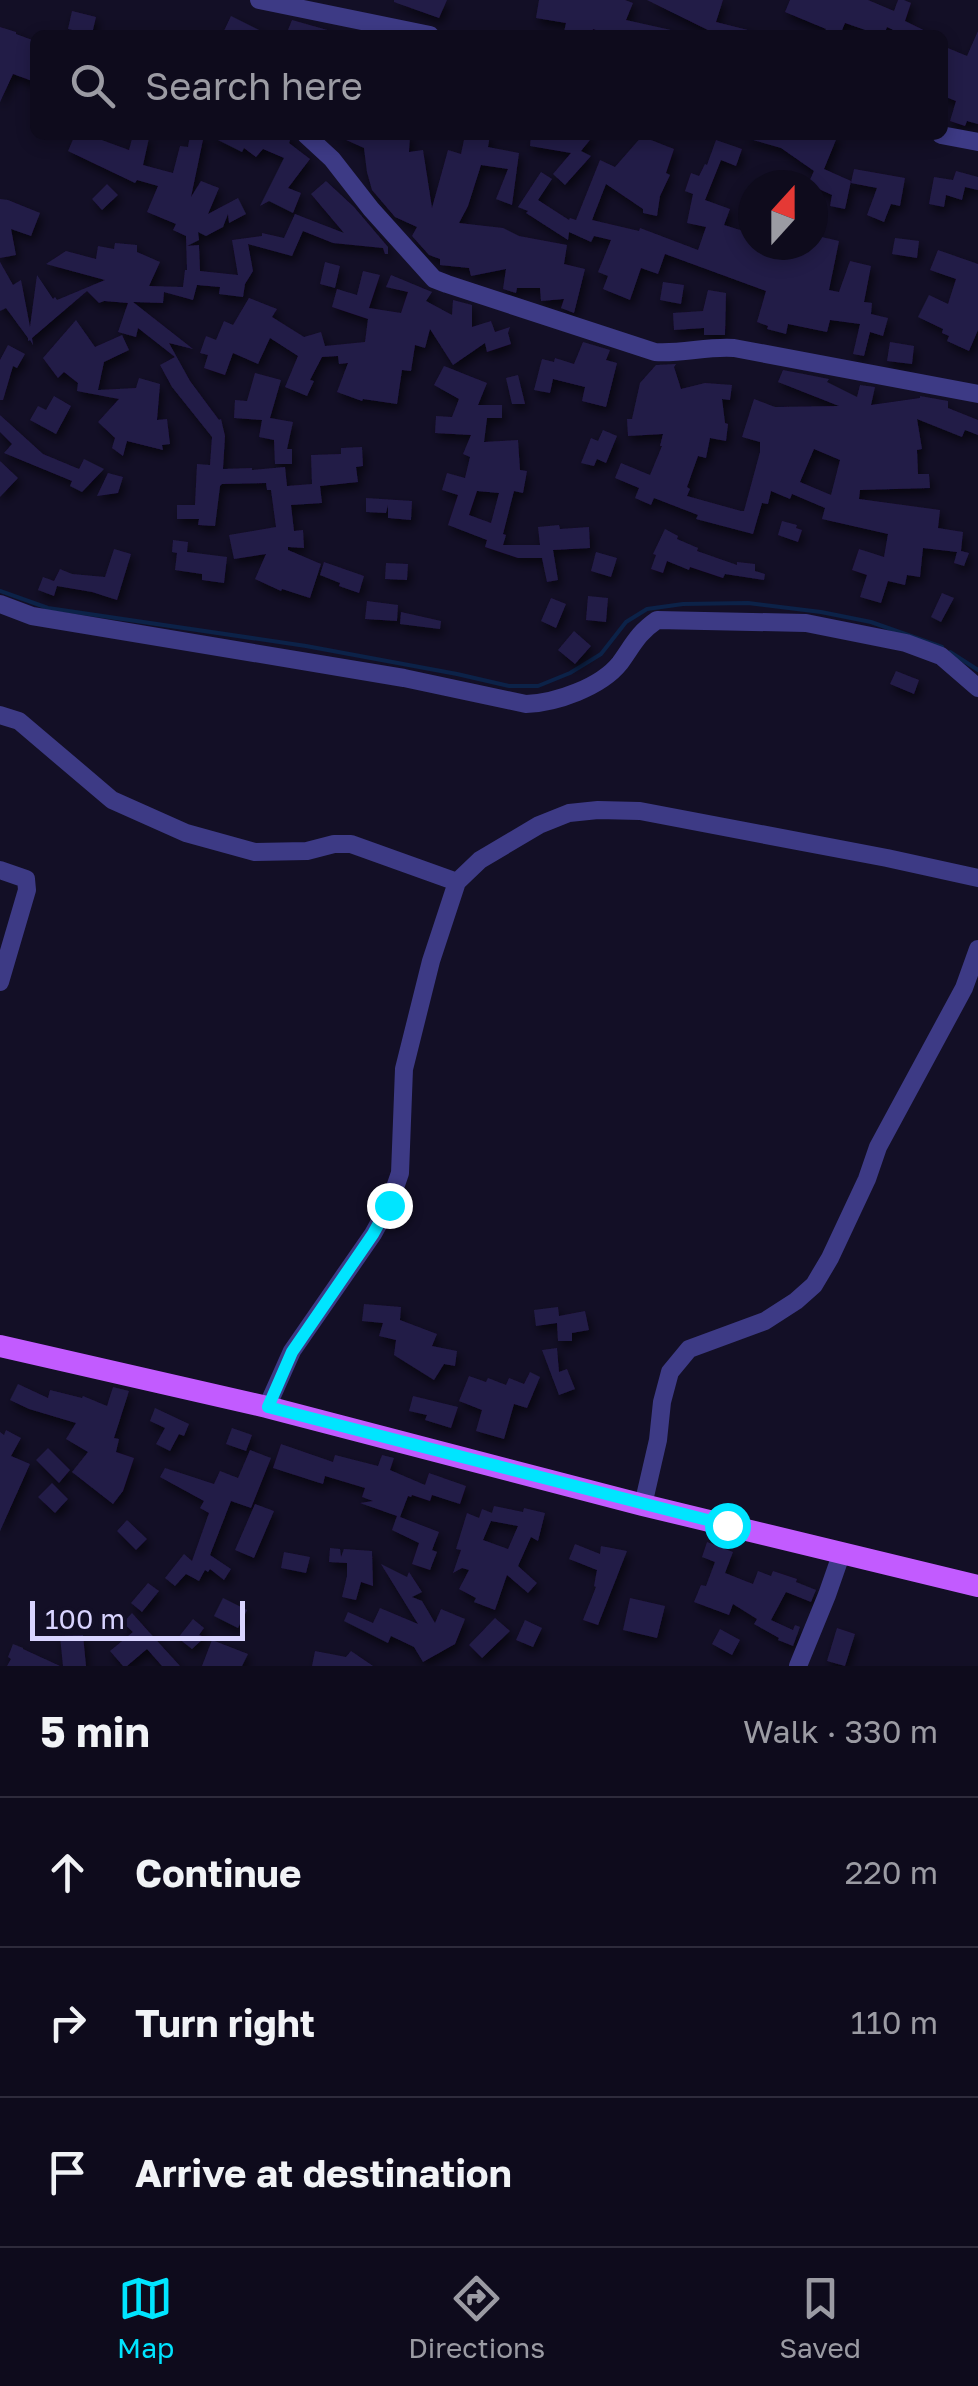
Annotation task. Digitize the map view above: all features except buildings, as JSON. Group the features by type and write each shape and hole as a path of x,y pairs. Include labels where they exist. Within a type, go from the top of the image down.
{"main road":[{"path":"0,1346 268,1407 643,1506 978,1586"}],"street":[{"path":"259,0 406,30"},
{"path":"948,136 978,142"},
{"path":"312,140 332,158 370,210 434,279 447,284 655,352 734,348 978,394"},
{"path":"0,604 32,616 404,678 526,704 544,704 574,694 611,672 640,632 656,620 806,624 906,643 940,656 978,688"},
{"path":"0,716 20,721 112,800 186,833 255,852 351,844 456,882"},
{"path":"268,1407 300,1339 389,1205 400,1173 404,1069 431,962 456,882 480,860 540,824 569,813 598,810 658,814 978,878"},
{"path":"0,870 26,879 27,890 0,982"},
{"path":"643,1506 670,1372 690,1349 765,1321 814,1284 867,1180 878,1147 964,988 978,950"},
{"path":"798,1666 842,1552"}],"waterway":[{"path":"0,591 48,608 306,646 509,686 538,686 570,673 601,654 626,622 647,609 683,604 748,603 821,612 871,622 942,647"},
{"path":"950,652 978,670"}],"route":[{"path":"389,1205 292,1352 268,1407 727,1525"}]}
